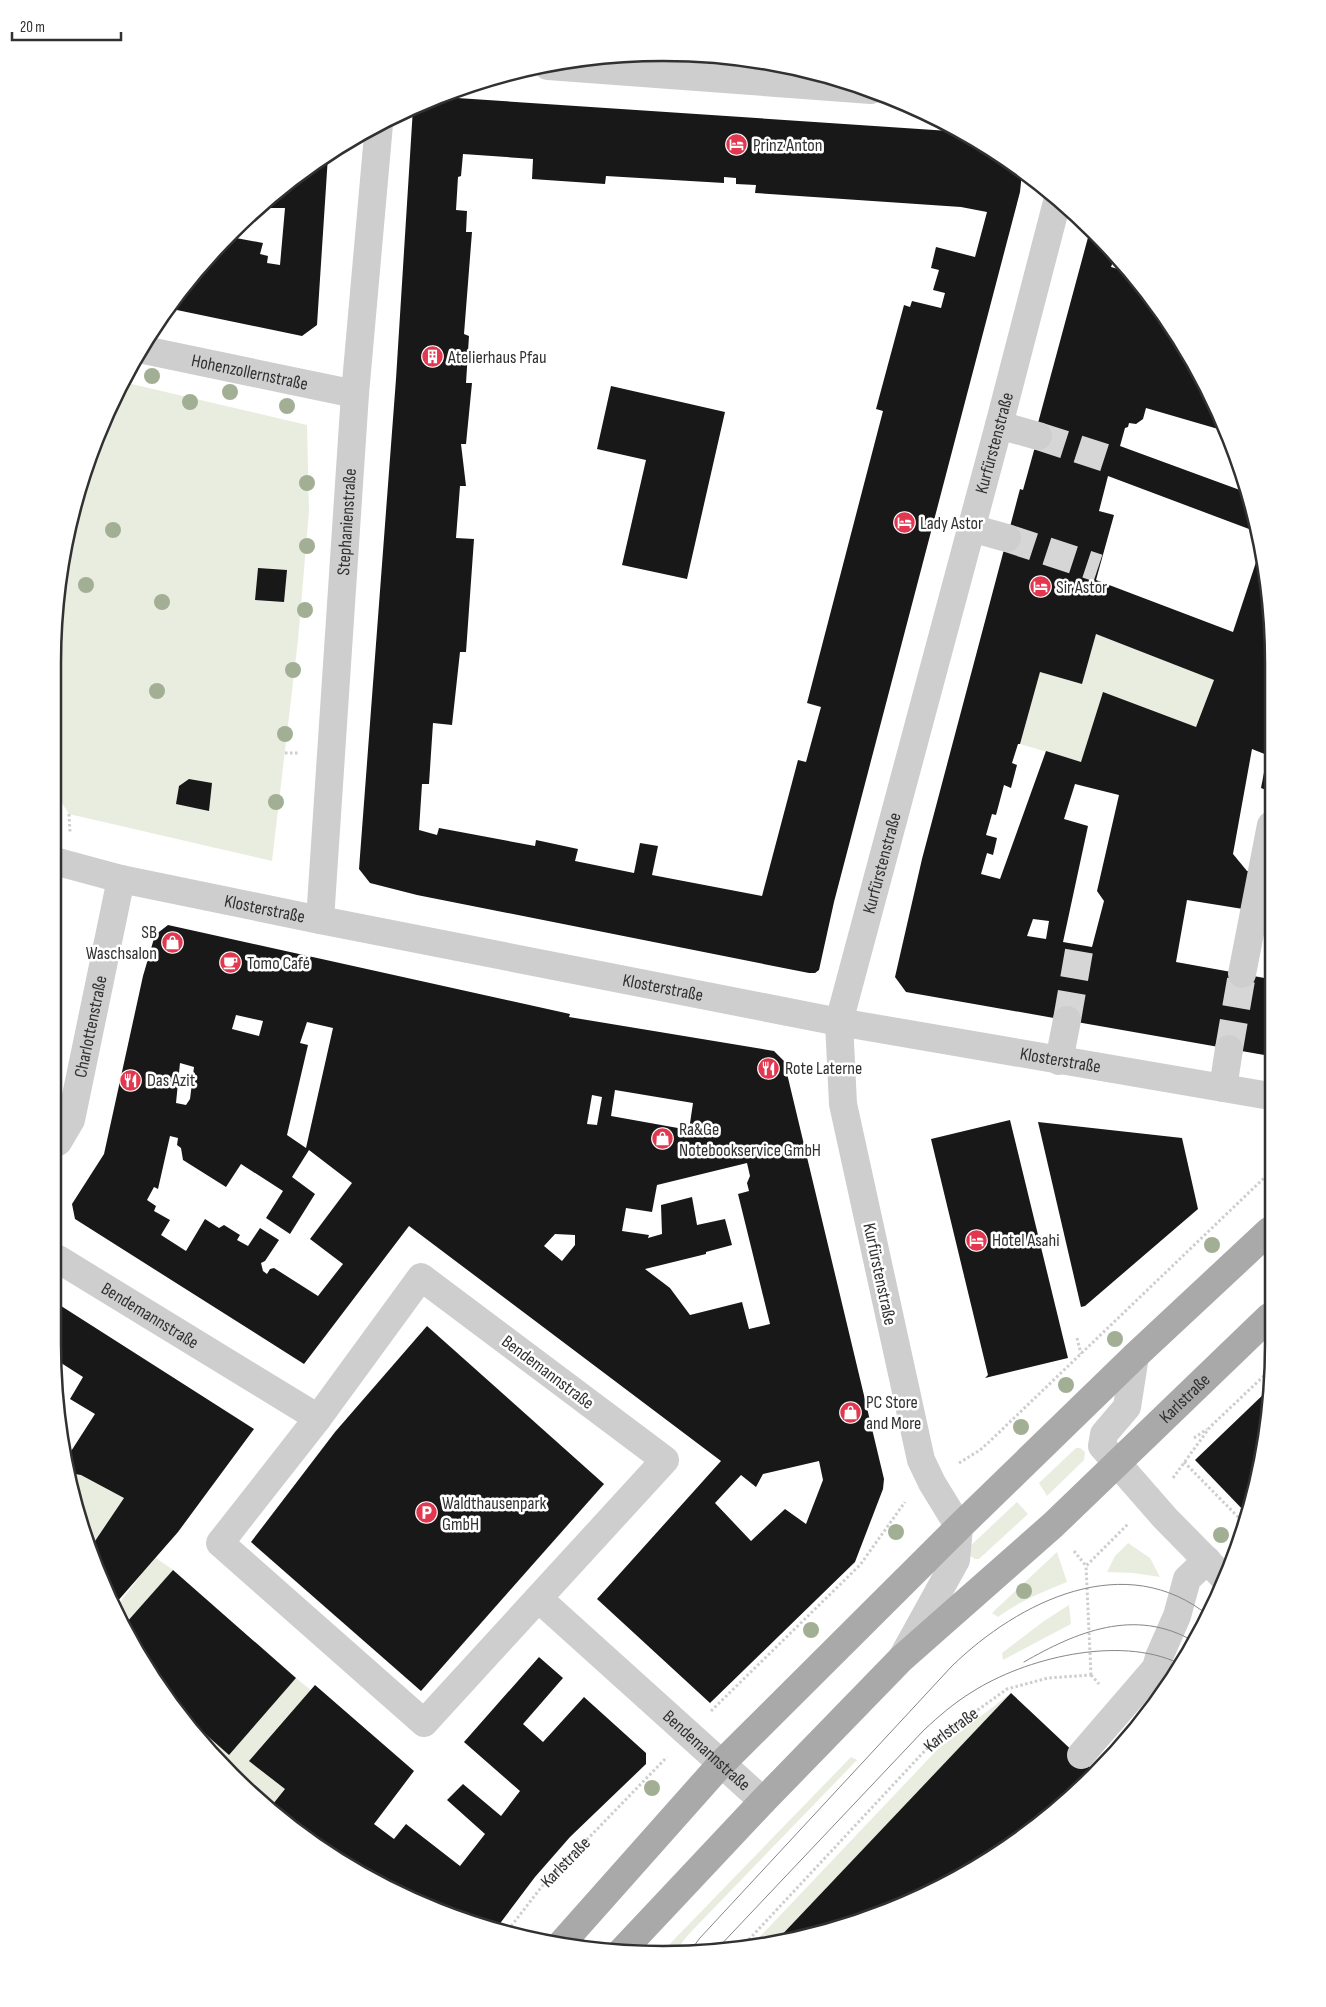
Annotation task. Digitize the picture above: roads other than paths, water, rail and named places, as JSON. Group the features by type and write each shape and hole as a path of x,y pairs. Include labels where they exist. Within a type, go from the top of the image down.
{"main road":[{"path":"567,1938 721,1764 959,1527 1135,1356 1265,1235"},
{"name":"Karlstraße","path":"629,1944 763,1801 901,1659 1053,1525 1265,1321"}],"street":[{"path":"575,68 821,83"},
{"name":"Stephanienstraße","path":"320,920 355,394 378,133"},
{"name":"Kurfürstenstraße","path":"959,1527 932,1483 921,1460 843,1104 839,1022 1056,207"},
{"name":"Hohenzollernstraße","path":"149,351 355,394"},
{"path":"999,425 1038,436"},
{"path":"971,528 1008,538"},
{"path":"1242,974 1265,856"},
{"name":"Klosterstraße","path":"61,863 121,879 320,920 839,1022 1265,1095"},
{"name":"Charlottenstraße","path":"61,1137 71,1120 121,879"},
{"path":"1059,1061 1067,1020"},
{"path":"1223,1088 1230,1049"},
{"name":"Bendemannstraße","path":"61,1261 318,1418"},
{"name":"Bendemannstraße","path":"421,1277 665,1460 424,1723 220,1543 318,1418 421,1277"},
{"path":"1081,1754 1158,1678 1159,1657 1177,1616 1187,1579 1216,1570 1165,1518 1102,1446 1104,1434 1127,1407 1135,1356"},
{"name":"Karlstraße","path":"901,1659 956,1560 959,1527"},
{"name":"Bendemannstraße","path":"539,1599 763,1801"}],"tunnel":[{"path":"1038,436 1112,460"},
{"path":"1007,538 1098,568"},
{"path":"1067,1020 1080,945"},
{"path":"1229,1049 1242,974"}],"tram line":[{"path":"695,1944 952,1666 979,1642 1009,1621 1041,1604 1074,1591 1109,1585 1143,1586 1177,1596 1202,1612"},
{"path":"1024,1662 1064,1641 1106,1627 1149,1626 1171,1631 1188,1639"},
{"path":"723,1942 924,1730 972,1692 1018,1669 1045,1660 1073,1654 1128,1651 1154,1655 1174,1662"}],"place":[{"name":"Prinz Anton","path":"737,145"},
{"name":"Atelierhaus Pfau","path":"432,357"},
{"name":"Lady Astor","path":"904,523"},
{"name":"Sir Astor","path":"1040,587"},
{"name":"SB Waschsalon","path":"173,942"},
{"name":"Tomo Café","path":"231,963"},
{"name":"Rote Laterne","path":"769,1068"},
{"name":"Das Azit","path":"131,1080"},
{"name":"Ra&Ge Notebookservice GmbH","path":"663,1139"},
{"name":"Hotel Asahi","path":"976,1240"},
{"name":"PC Store and More","path":"850,1412"},
{"name":"Waldthausenpark GmbH","path":"426,1513"}]}
